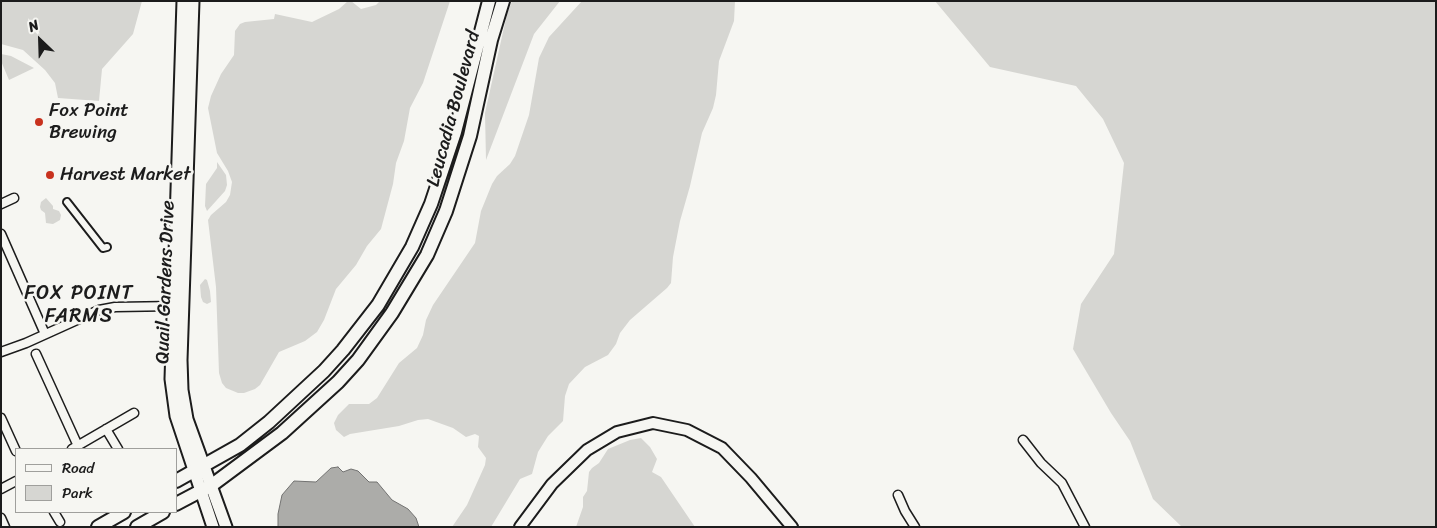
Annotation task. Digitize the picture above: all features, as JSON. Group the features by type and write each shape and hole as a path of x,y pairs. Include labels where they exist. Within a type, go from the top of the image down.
{"main road":[{"name":"Quail Gardens Drive","path":"178,306 183,1"},
{"name":"Quail Gardens Drive","path":"193,1 178,306 171,378 176,416 206,488 226,527"},
{"name":"Leucadia Boulevard","path":"178,480 240,445 269,422 312,384 344,350 378,305 412,246 431,204 455,132 489,1"},
{"name":"Leucadia Boulevard","path":"178,503 206,488 282,433 338,382 358,360 392,313 427,255 446,211 470,136 503,1"},
{"name":"Quail Gardens Drive","path":"206,488 213,527"},
{"path":"98,527 122,513"},
{"path":"136,527 161,513"}],"street":[{"path":"1,204 14,198"},
{"path":"67,202 104,248 107,247"},
{"path":"1,234 45,334"},
{"path":"1,352 99,310 115,307 178,306"},
{"path":"36,354 75,448 134,413"},
{"path":"1,418 15,449"},
{"path":"520,527 552,484 588,450 618,432 654,423 687,430 722,448 751,478 792,527"},
{"path":"106,429 117,448"},
{"path":"1024,440 1041,463 1062,483 1085,527"},
{"path":"1,490 15,482"},
{"path":"898,494 915,527"},
{"path":"55,513 60,522"},
{"path":"1,518 5,527"}],"green space":[{"path":"1,1 142,1 133,34 102,69 99,101 58,98 55,83 45,70 23,50 1,44"},
{"path":"348,1 351,1 361,9 376,5 380,1 450,1 423,83 410,108 404,141 396,163 393,184 381,229 367,246 356,265 336,289 324,320 317,332 305,341 279,352 260,385 244,393 238,393 226,388 222,383 219,373 216,287 208,220 226,202 230,195 232,182 228,171 217,153 208,108 211,96 221,74 234,55 235,31 240,24 274,19 275,14 312,22 339,9"},
{"path":"512,1 560,1 534,34 486,160 485,113 507,14"},
{"path":"582,1 735,1 734,21 719,61 713,108 702,133 680,221 673,257 671,283 630,320 620,333 616,344 608,355 585,367 569,384 565,396 563,421 548,436 538,452 532,474 520,479 491,527 452,527 467,505 485,465 486,458 478,447 479,436 475,434 466,437 453,428 428,419 350,434 344,437 336,430 334,423 338,415 349,404 369,404 377,398 399,363 417,348 433,305 475,243 481,211 492,184 515,156 529,115 539,58 549,37"},
{"path":"935,1 1436,1 1436,527 1182,527 1153,499 1130,441 1073,349 1081,304 1114,254 1124,163 1103,119 1076,86 990,67"},
{"path":"1,54 11,56 34,68 9,80 1,61"},
{"path":"217,162 226,175 227,185 225,191 207,211 205,206 206,184 217,168"},
{"path":"46,198 53,206 53,209 59,211 61,215 60,220 53,224 46,223 45,213 40,207 41,202"},
{"path":"205,279 210,291 211,302 207,304 203,302 201,297 200,285"},
{"path":"641,438 650,447 657,459 652,472 661,477 695,527 576,527 583,507 583,497 587,491 589,472 599,463 608,449 630,440"}],"shaded area":[{"path":"338,467 343,472 351,469 358,471 369,482 377,482 392,500 408,509 416,518 419,527 278,527 278,514 282,495 294,481 316,482 331,468"}],"place":[{"name":"Fox Point Brewing","path":"39,122"},
{"name":"Harvest Market","path":"50,175"}],"district":[{"name":"FOX POINT FARMS","path":"79,306"}]}
